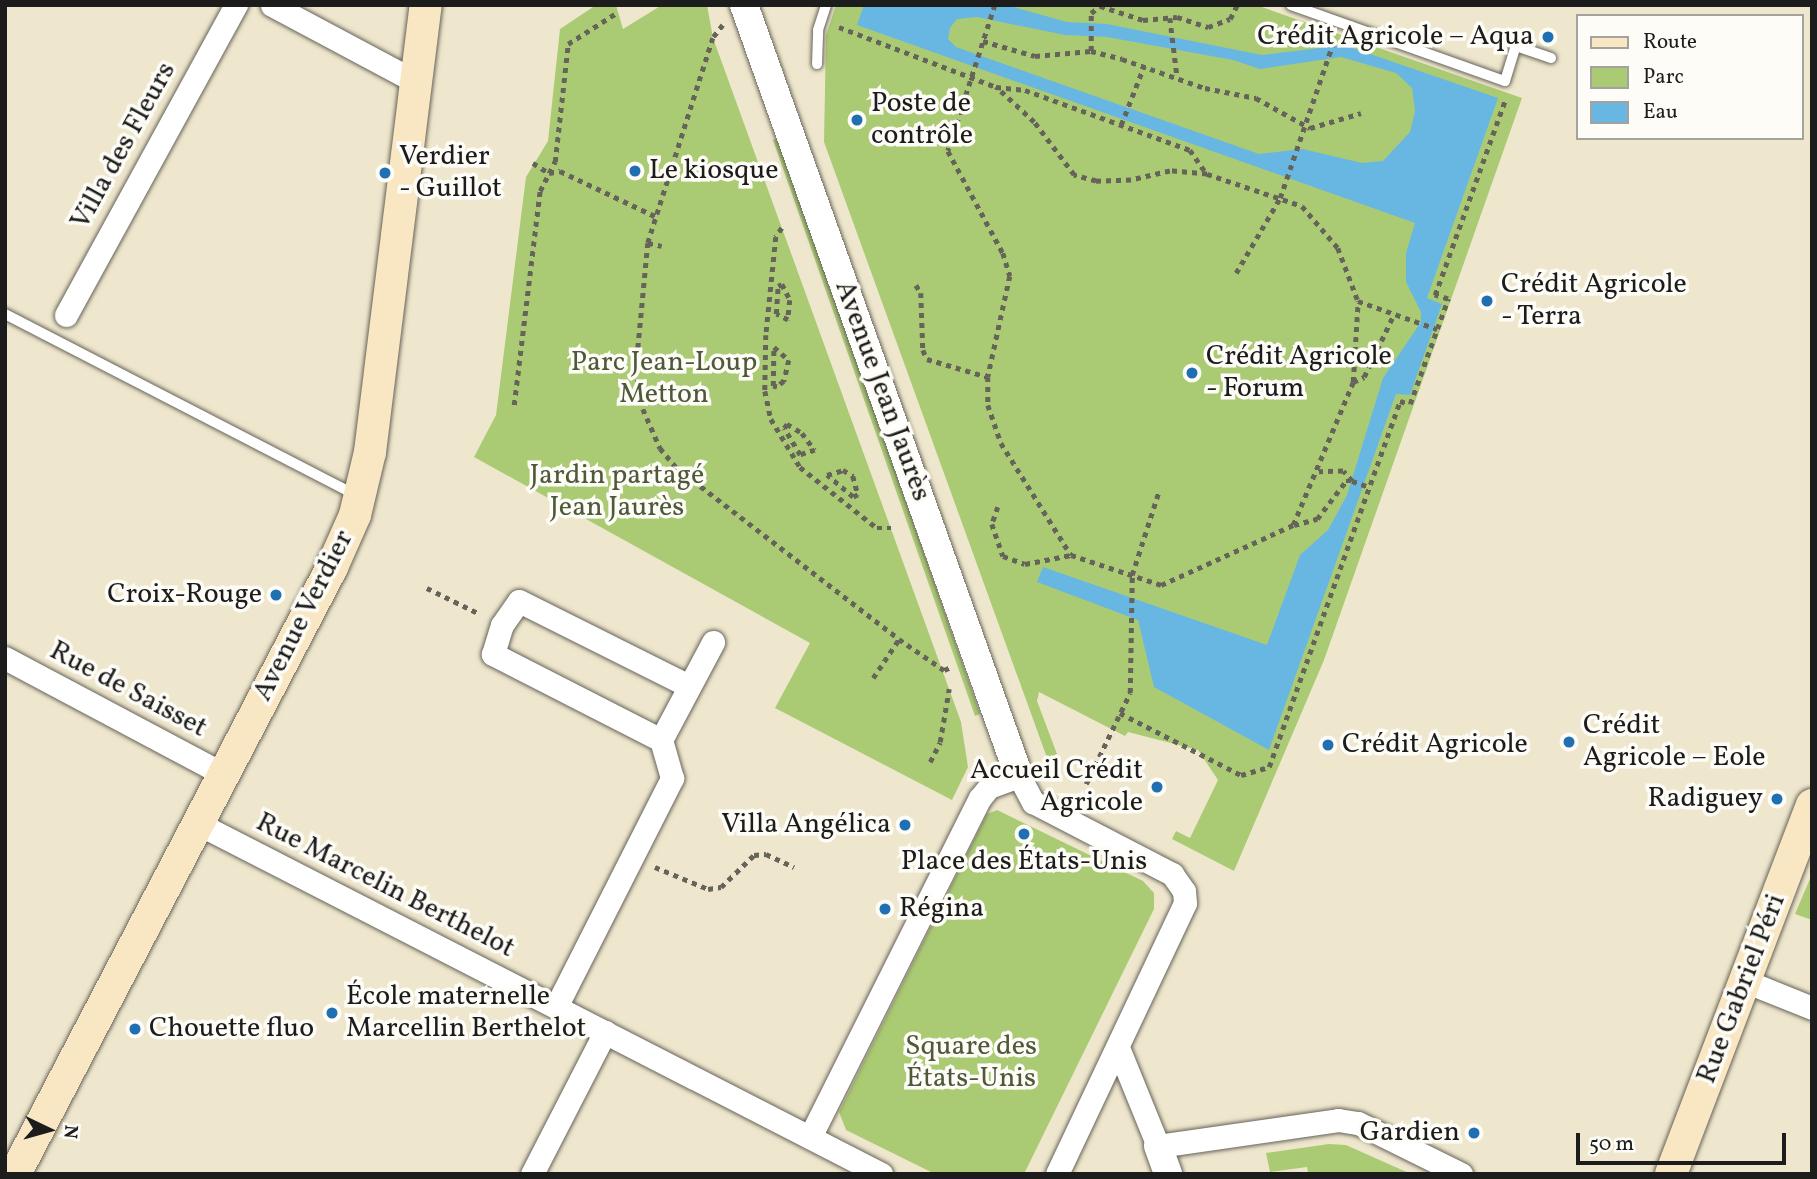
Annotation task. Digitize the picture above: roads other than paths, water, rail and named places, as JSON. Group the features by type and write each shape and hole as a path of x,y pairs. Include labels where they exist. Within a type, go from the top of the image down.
{"main road":[{"name":"Avenue Verdier","path":"15,1174 332,567 359,497 370,452 426,5"},
{"name":"Rue Gabriel Péri","path":"1671,1174 1812,805"}],"street":[{"name":"Villa des Fleurs","path":"66,315 236,5"},
{"path":"272,5 416,82"},
{"name":"Avenue Jean Jaurès","path":"736,12 1019,776"},
{"path":"661,740 493,654 502,625 519,601 690,686"},
{"path":"556,1007 672,778 661,740 713,642"},
{"name":"Rue de Saisset","path":"5,658 223,774"},
{"path":"810,1137 980,798 989,786 1019,776 1033,802 1172,874 1184,891 1183,914 1057,1174"},
{"name":"Rue Marcelin Berthelot","path":"197,824 881,1174"},
{"path":"1745,981 1812,1008"},
{"path":"532,1174 604,1032"},
{"path":"1119,1049 1168,1174"},
{"path":"1158,1146 1338,1120 1357,1123 1461,1174"}],"lane":[{"path":"817,64 818,30 826,5"},
{"path":"1291,5 1505,81 1516,46 1551,58"},
{"path":"5,314 359,497"}],"water":[{"path":"864,5 1006,5 1067,22 1107,24 1262,55 1344,45 1498,98 1427,298 1442,304 1410,395 1396,394 1269,750 1154,687 1138,620 1037,582 1043,567 1267,645 1300,555 1328,530 1347,495 1383,378 1421,322 1421,312 1406,282 1406,253 1415,223 857,25","holes":["977,17 1065,35 1107,37 1233,60 1260,69 1341,57 1396,73 1412,88 1415,111 1410,132 1383,161 1362,163 1303,149 1259,154 956,47 948,39 950,28 957,19"]}],"place":[{"name":"Crédit Agricole − Aqua","path":"1548,37"},
{"name":"Poste de contrôle","path":"857,120"},
{"name":"Le kiosque","path":"635,171"},
{"name":"Verdier - Guillot","path":"385,173"},
{"name":"Crédit Agricole - Terra","path":"1487,301"},
{"name":"Crédit Agricole - Forum","path":"1192,373"},
{"name":"Croix-Rouge","path":"276,595"},
{"name":"Crédit Agricole − Eole","path":"1569,742"},
{"name":"Crédit Agricole","path":"1328,745"},
{"name":"Accueil Crédit Agricole","path":"1157,787"},
{"name":"Radiguey","path":"1777,799"},
{"name":"Villa Angélica","path":"905,825"},
{"name":"Place des États-Unis","path":"1024,834"},
{"name":"Régina","path":"885,909"},
{"name":"École maternelle Marcellin Berthelot","path":"332,1013"},
{"name":"Chouette fluo","path":"135,1029"},
{"name":"Gardien","path":"1474,1133"}],"park label":[{"name":"Parc Jean-Loup Metton","path":"664,379"},
{"name":"Jardin partagé Jean Jaurès","path":"617,492"},
{"name":"Square des États-Unis","path":"971,1063"}]}
